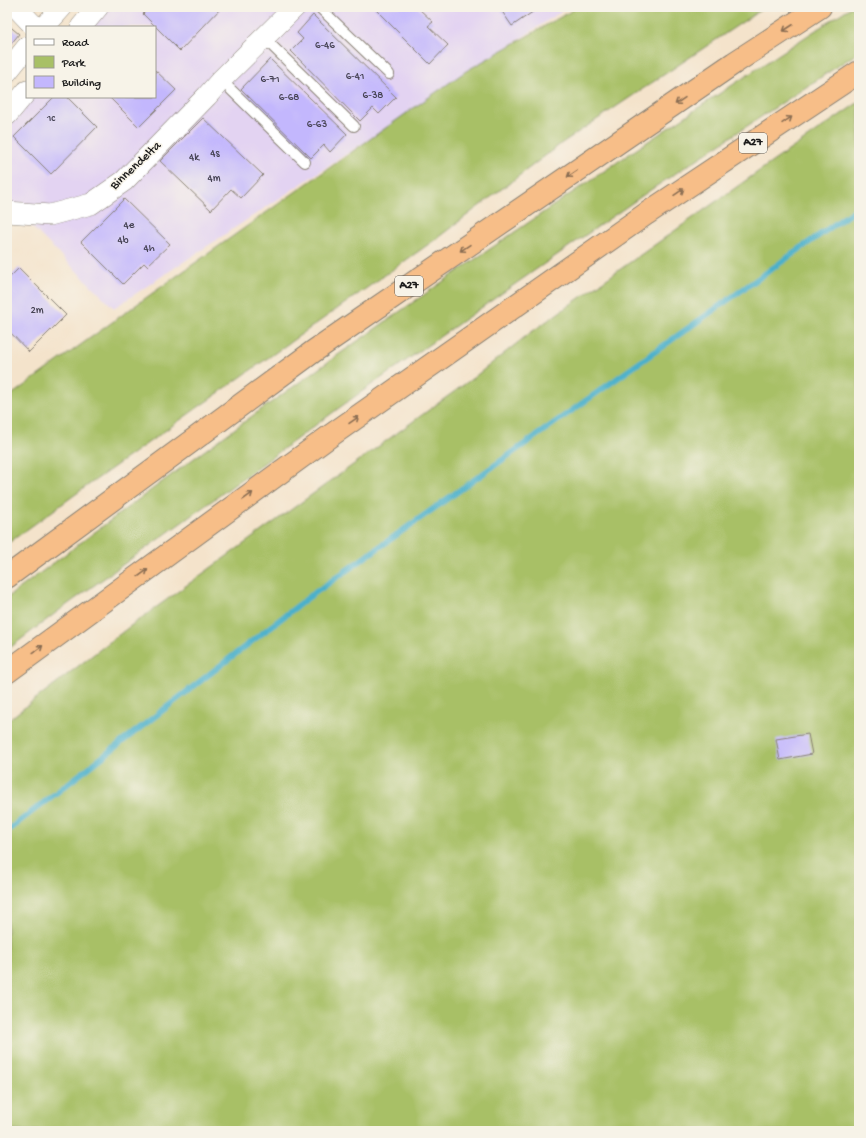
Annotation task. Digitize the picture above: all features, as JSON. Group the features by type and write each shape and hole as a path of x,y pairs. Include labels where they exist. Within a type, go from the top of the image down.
{"highway":[{"name":"A27","path":"7,577 314,352 734,63 820,7"},
{"name":"A27","path":"7,672 337,432 646,214 859,72"}],"street":[{"path":"16,7 34,26"},
{"path":"45,26 62,7"},
{"path":"82,26 98,7"},
{"name":"Binnendelta","path":"7,212 50,215 91,204 124,181 221,80 295,7"},
{"path":"7,72 26,48"},
{"path":"7,115 26,92"}],"lane":[{"path":"319,7 389,74"},
{"path":"264,38 354,126"},
{"path":"221,80 305,162"}],"shaded area":[{"path":"90,7 568,7 114,308 31,226 7,222 7,103 26,81 26,98 156,98 156,26 73,26"}],"green space":[{"path":"578,7 765,7 562,143 436,239 7,544 7,398 466,71"},
{"path":"851,7 859,7 859,52 652,189 498,296 357,395 57,612 7,650 8,597 233,429 338,355 556,204"},
{"path":"859,102 859,1131 7,1131 7,721 129,627 473,378 530,333"}],"building":[{"path":"150,7 222,7 180,51 143,14"},
{"path":"373,7 417,7 433,22 428,26 448,45 430,64"},
{"path":"499,7 540,7 512,26"},
{"path":"313,15 396,97 379,114 373,108 360,121 291,51 303,39 297,33"},
{"path":"7,24 19,34 7,49"},
{"path":"270,59 347,134 330,152 324,145 311,158 241,89"},
{"path":"156,71 176,90 139,127 110,98 156,98"},
{"path":"53,98 68,98 97,127 51,174 14,137"},
{"path":"203,118 263,175 241,198 231,189 211,210 160,161"},
{"path":"124,199 170,244 147,266 144,263 123,284 81,242"},
{"path":"19,268 66,315 29,352 7,329 7,280"},
{"path":"808,734 812,754 780,760 776,739"}],"waterway":[{"path":"7,831 309,597 859,207"}]}
